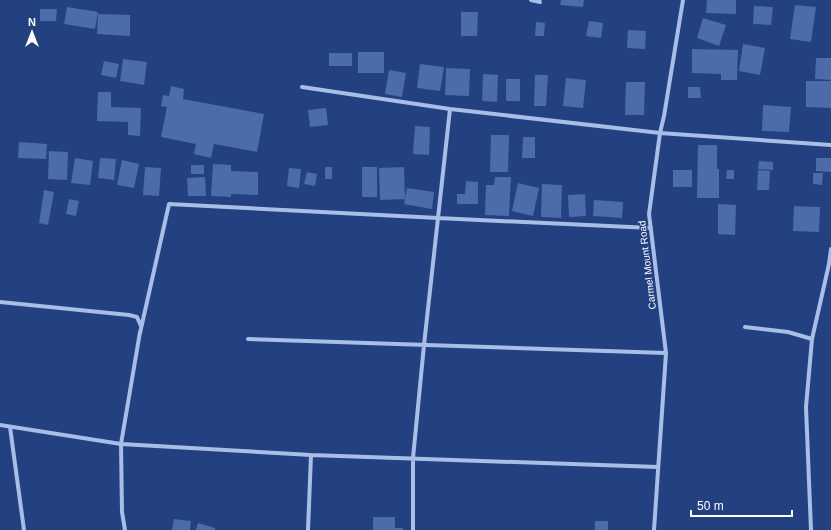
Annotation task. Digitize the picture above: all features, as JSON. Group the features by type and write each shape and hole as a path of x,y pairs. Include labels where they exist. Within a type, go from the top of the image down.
{"street":[{"path":"531,0 540,2"},
{"name":"Carmel Mount Road","path":"654,530 666,354 649,214 660,134 683,0"},
{"path":"302,87 450,109 660,134 831,144"},
{"path":"414,530 413,458 450,109"},
{"path":"125,530 122,512 121,444 140,334 169,204 651,228"},
{"path":"812,530 806,407 812,339 831,249"},
{"path":"0,302 130,315 139,318 141,325 140,334"},
{"path":"745,327 788,332 812,339"},
{"path":"248,339 666,354"},
{"path":"0,425 121,444 312,455 658,467"},
{"path":"10,427 24,530"},
{"path":"308,530 312,455"}],"building":[{"path":"561,0 584,0 583,7 560,5"},
{"path":"707,0 736,0 736,14 706,13"},
{"path":"795,5 816,7 811,42 790,39"},
{"path":"754,6 773,7 771,25 753,24"},
{"path":"67,7 98,12 95,29 64,24"},
{"path":"40,9 57,9 56,21 40,21"},
{"path":"461,12 478,12 477,36 461,36"},
{"path":"98,14 130,15 130,36 97,34"},
{"path":"703,18 726,25 719,46 697,38"},
{"path":"589,21 603,23 601,38 586,36"},
{"path":"536,22 545,23 544,36 535,36"},
{"path":"628,30 646,31 645,49 627,48"},
{"path":"743,44 765,48 760,75 739,71"},
{"path":"692,49 738,50 737,80 721,80 721,74 692,73"},
{"path":"358,52 384,52 384,73 358,73"},
{"path":"329,53 352,53 352,66 329,66"},
{"path":"816,58 831,58 831,80 815,79"},
{"path":"123,59 147,62 144,85 120,81"},
{"path":"104,61 119,64 116,78 101,75"},
{"path":"420,64 444,67 440,91 417,88"},
{"path":"446,68 470,69 469,96 445,95"},
{"path":"389,70 406,73 402,97 385,94"},
{"path":"483,74 498,75 497,102 482,101"},
{"path":"535,75 548,75 546,106 534,106"},
{"path":"566,78 586,80 583,108 563,106"},
{"path":"506,79 520,79 520,101 506,101"},
{"path":"806,81 831,81 831,108 806,107"},
{"path":"626,82 645,82 644,115 625,115"},
{"path":"171,86 184,89 183,99 264,114 257,152 214,144 211,158 194,154 196,144 161,137 167,107 161,106 163,95 169,96"},
{"path":"688,87 700,87 701,98 688,98"},
{"path":"98,92 111,92 111,107 141,108 140,136 128,135 128,122 97,121"},
{"path":"763,105 791,107 789,132 762,131"},
{"path":"326,108 328,125 310,127 308,110"},
{"path":"415,126 430,127 429,155 413,154"},
{"path":"491,135 509,135 508,172 490,172"},
{"path":"523,137 535,137 535,158 522,158"},
{"path":"19,142 47,144 46,159 18,158"},
{"path":"698,145 717,145 719,198 697,198"},
{"path":"49,151 68,152 67,180 48,179"},
{"path":"75,158 93,161 90,185 71,183"},
{"path":"100,158 116,159 114,180 98,178"},
{"path":"816,158 831,158 831,172 816,171"},
{"path":"122,160 139,164 134,188 117,185"},
{"path":"759,161 773,162 773,170 758,169"},
{"path":"213,164 231,165 231,171 258,172 258,195 231,194 231,197 211,196"},
{"path":"191,165 204,165 204,174 191,174"},
{"path":"145,167 161,168 159,196 143,195"},
{"path":"325,167 332,167 332,179 325,179"},
{"path":"362,167 377,167 377,197 362,197"},
{"path":"404,167 405,199 380,200 379,168"},
{"path":"289,168 301,169 299,188 287,186"},
{"path":"673,170 692,170 692,187 673,187"},
{"path":"727,170 734,170 734,179 726,179"},
{"path":"758,170 770,171 769,190 757,190"},
{"path":"307,172 317,174 315,186 304,184"},
{"path":"813,173 823,173 822,185 813,184"},
{"path":"205,177 206,196 188,196 187,178"},
{"path":"495,177 511,177 509,216 485,215 486,185 494,185"},
{"path":"466,181 478,182 478,204 457,204 457,194 465,194"},
{"path":"518,183 539,188 533,216 512,211"},
{"path":"542,184 562,185 561,218 541,217"},
{"path":"407,188 434,192 432,209 404,204"},
{"path":"44,190 54,192 48,225 39,223"},
{"path":"585,194 586,216 569,217 568,195"},
{"path":"69,199 79,201 76,216 66,214"},
{"path":"594,200 623,202 622,218 593,216"},
{"path":"718,204 736,205 735,235 718,234"},
{"path":"794,206 820,207 819,232 793,231"},
{"path":"373,517 395,517 395,528 403,528 403,530 373,530"},
{"path":"174,519 191,521 190,530 172,530"},
{"path":"595,521 608,521 608,530 595,530"},
{"path":"198,523 215,528 215,530 196,530"}]}
